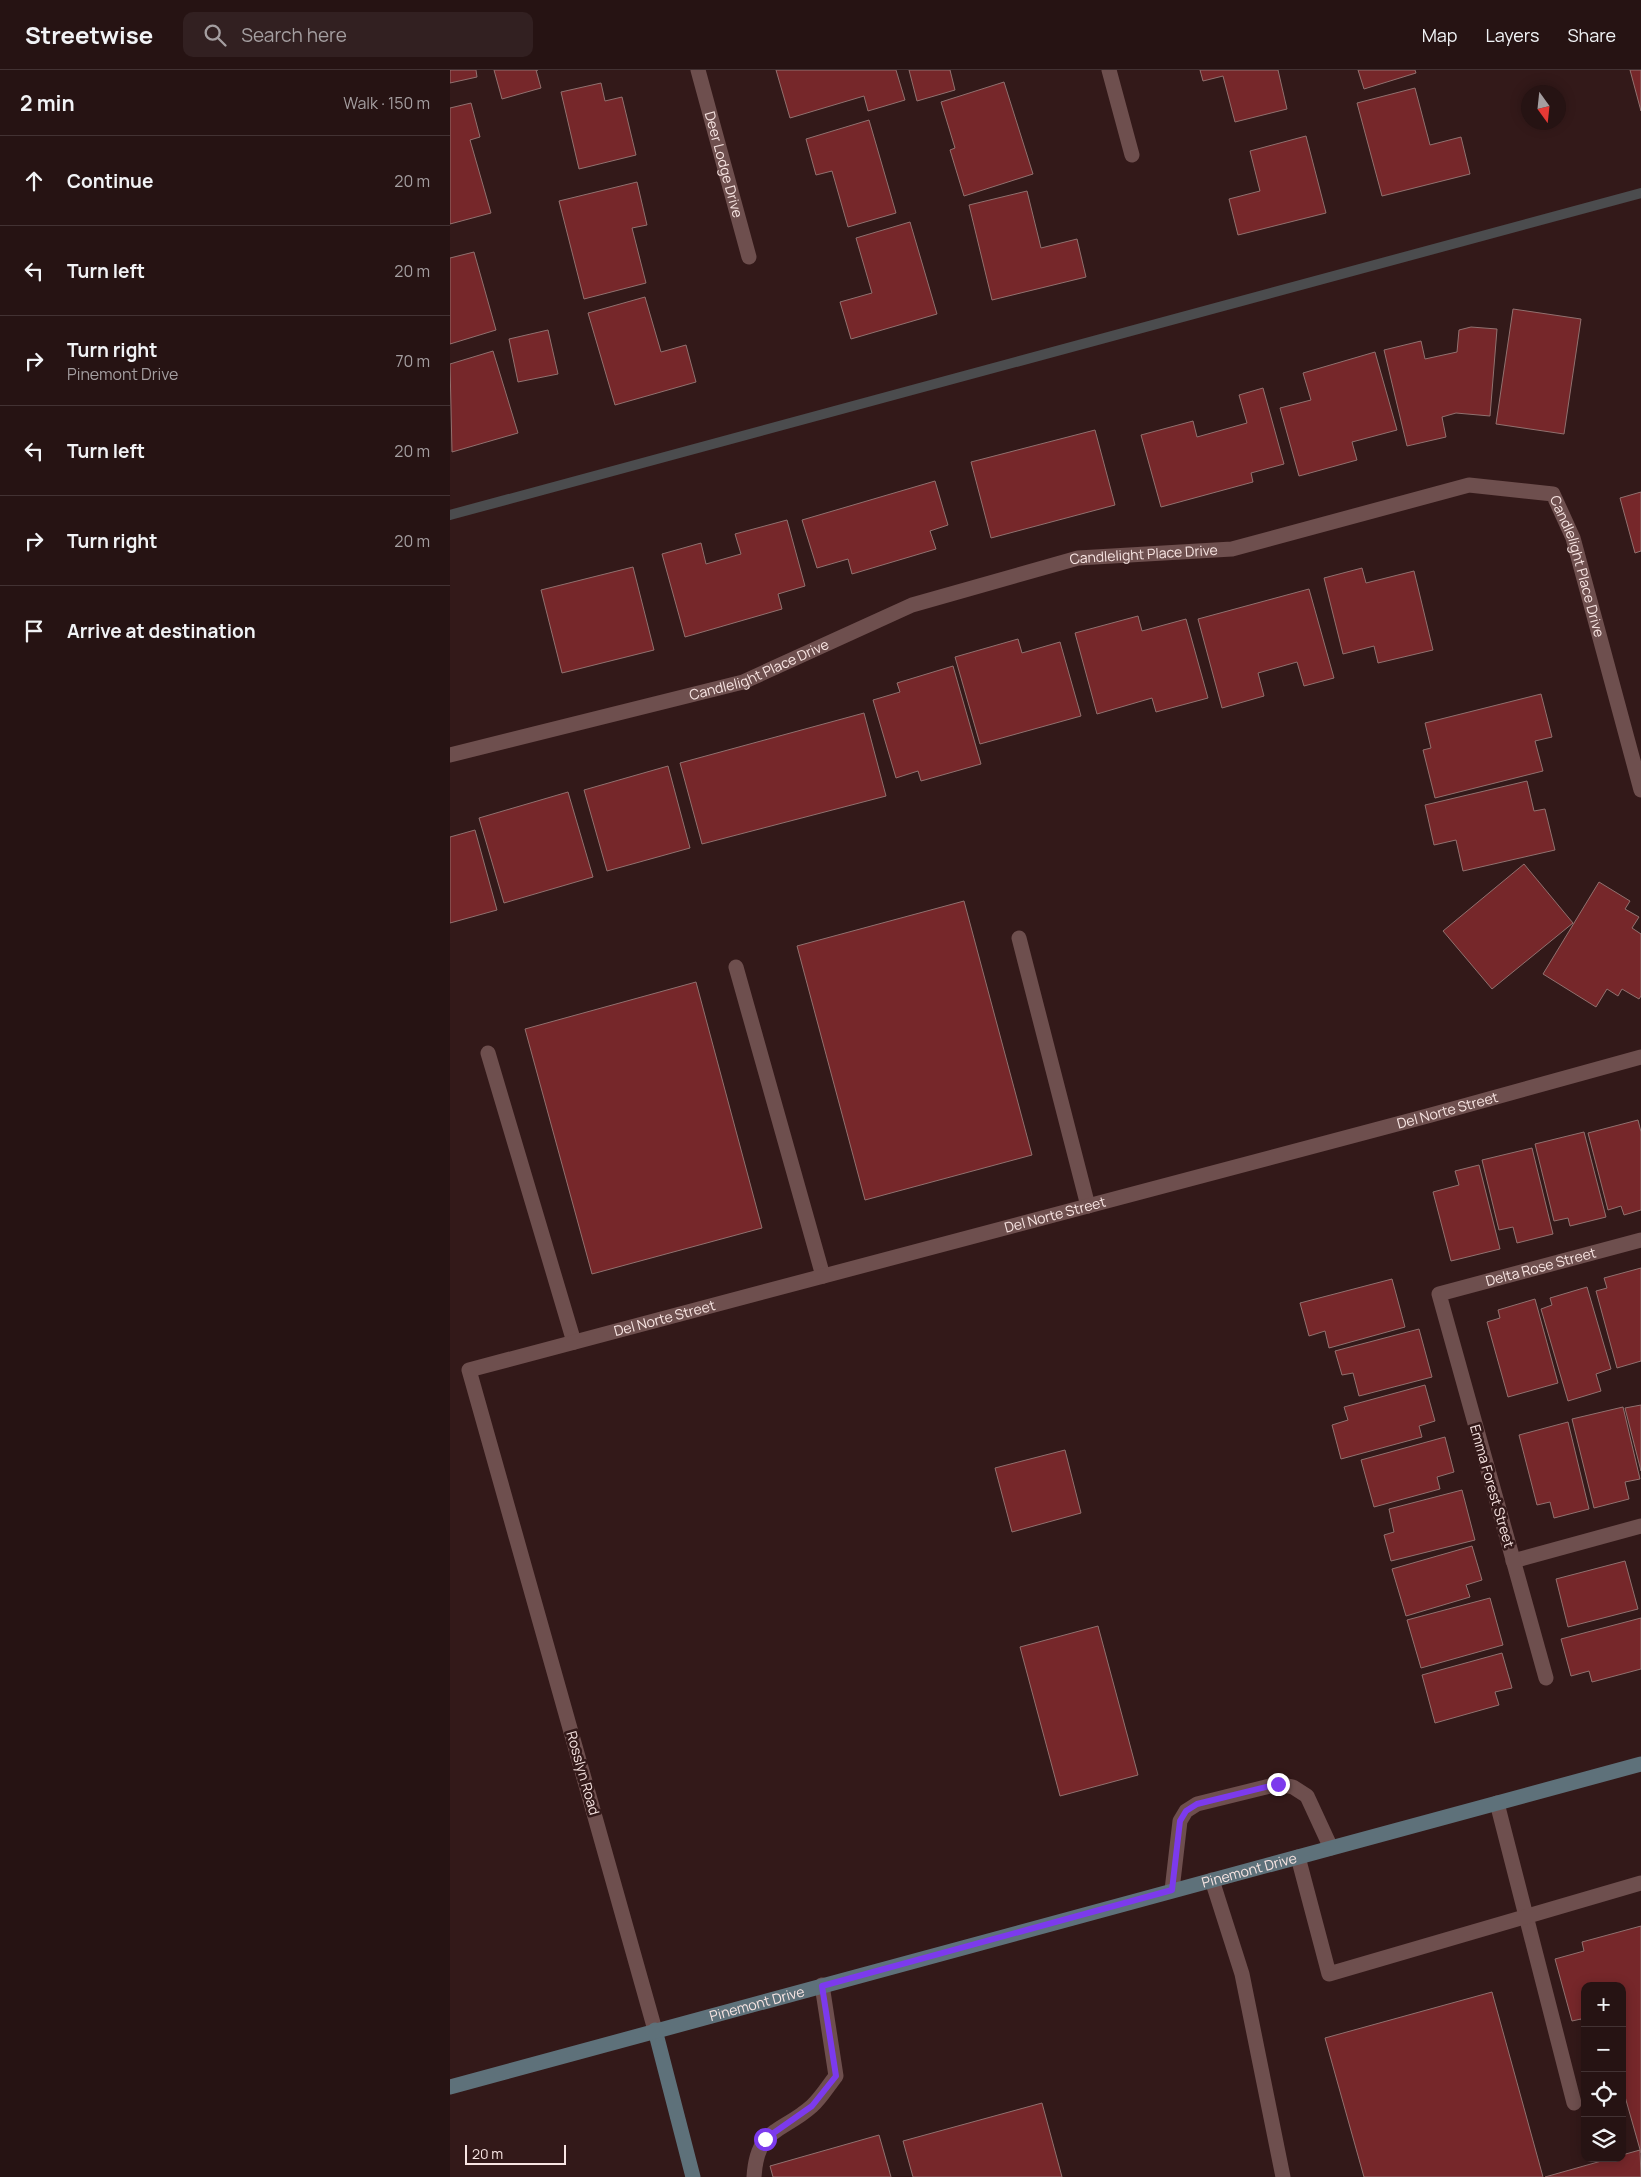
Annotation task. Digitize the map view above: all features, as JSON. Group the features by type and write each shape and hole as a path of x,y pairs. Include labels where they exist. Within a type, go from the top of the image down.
{"main road":[{"name":"Pinemont Drive","path":"450,2087 1641,1764"},
{"name":"Rosslyn Road","path":"655,2030 693,2177"}],"street":[{"name":"Deer Lodge Drive","path":"698,70 749,258"},
{"path":"1109,70 1132,155"},
{"name":"Candlelight Place Drive","path":"450,755 743,682 912,605 1078,558 1232,549 1469,485 1553,494 1573,538 1641,790"},
{"path":"1019,938 1088,1206"},
{"path":"736,967 824,1276"},
{"path":"488,1053 574,1342"},
{"name":"Del Norte Street","path":"469,1370 1412,1120 1641,1057"},
{"name":"Delta Rose Street","path":"1439,1294 1641,1240"},
{"name":"Emma Forest Street","path":"1439,1294 1546,1678"},
{"name":"Rosslyn Road","path":"469,1370 655,2030"},
{"path":"1513,1561 1641,1526"},
{"path":"1172,1890 1180,1821 1186,1811 1197,1804 1278,1784 1293,1787 1307,1796 1331,1848"},
{"path":"1497,1803 1574,2103"},
{"path":"1298,1857 1329,1974 1641,1883"},
{"path":"1212,1880 1242,1974 1283,2177"},
{"path":"754,2177 755,2165 765,2139 812,2106 836,2076 822,1986"}],"building":[{"path":"450,70 476,70 477,77 450,83"},
{"path":"494,70 536,70 541,88 502,99"},
{"path":"776,70 896,70 905,100 868,111 864,96 790,118"},
{"path":"909,70 950,70 955,90 917,101"},
{"path":"1200,70 1278,70 1287,109 1235,122 1223,76 1203,81"},
{"path":"1358,70 1415,70 1416,73 1364,89"},
{"path":"1630,70 1641,70 1641,111"},
{"path":"1004,82 1033,174 964,196 950,150 955,148 941,102"},
{"path":"601,83 605,101 622,97 636,155 579,169 561,92"},
{"path":"1415,88 1430,145 1461,137 1470,174 1382,196 1357,103"},
{"path":"471,103 480,137 470,140 491,213 450,224 450,108"},
{"path":"869,120 896,213 848,227 832,171 816,175 806,139"},
{"path":"1306,136 1326,213 1238,235 1229,199 1260,191 1250,151"},
{"path":"637,182 647,225 632,228 646,283 584,299 559,201"},
{"path":"1027,191 1041,248 1077,239 1086,277 992,300 969,205"},
{"path":"910,222 937,314 851,339 840,302 872,293 856,238"},
{"path":"474,252 496,330 450,344 450,258"},
{"path":"645,297 661,352 686,345 696,382 615,405 588,313"},
{"path":"1513,309 1581,319 1564,434 1496,424"},
{"path":"1471,327 1497,329 1490,416 1456,413 1442,417 1446,437 1407,446 1384,350 1421,341 1425,359 1457,352 1459,330"},
{"path":"548,330 558,374 518,382 509,339"},
{"path":"493,351 518,433 452,452 450,364"},
{"path":"1375,352 1397,430 1352,442 1357,460 1299,476 1280,408 1311,400 1303,373"},
{"path":"1263,388 1284,464 1251,473 1253,482 1161,507 1141,435 1193,421 1197,437 1247,423 1239,395"},
{"path":"1095,430 1115,505 991,538 971,462"},
{"path":"935,481 948,525 930,531 936,549 852,574 848,559 817,568 802,520"},
{"path":"1641,492 1641,551 1635,553 1620,498"},
{"path":"787,520 805,586 778,594 782,609 685,637 662,554 701,543 706,564 741,554 735,534"},
{"path":"633,567 654,650 562,673 541,590"},
{"path":"1362,568 1366,583 1414,571 1433,650 1378,663 1374,646 1343,654 1324,578"},
{"path":"1309,589 1334,678 1304,686 1297,662 1258,673 1264,696 1222,708 1198,619"},
{"path":"1138,616 1142,631 1186,619 1208,698 1156,712 1152,698 1097,714 1075,633"},
{"path":"1018,639 1022,653 1060,642 1081,716 980,744 955,657"},
{"path":"953,666 981,764 921,781 918,771 896,778 873,700 900,692 897,683"},
{"path":"1541,694 1552,737 1535,741 1543,771 1435,798 1423,750 1431,748 1425,723"},
{"path":"864,713 886,796 702,844 680,763"},
{"path":"668,766 690,848 607,871 584,790"},
{"path":"1527,781 1534,811 1545,809 1555,850 1463,871 1456,840 1434,845 1425,805"},
{"path":"568,792 593,877 504,903 479,818"},
{"path":"475,830 497,910 450,923 450,837"},
{"path":"1524,864 1573,923 1492,989 1443,931"},
{"path":"1599,882 1630,901 1625,909 1639,917 1632,928 1641,934 1641,996 1639,999 1622,989 1618,996 1607,989 1596,1007 1543,974"},
{"path":"964,901 1032,1155 865,1200 797,946"},
{"path":"696,982 762,1228 592,1274 525,1029"},
{"path":"1638,1120 1641,1132 1641,1210 1624,1215 1621,1206 1608,1210 1588,1133"},
{"path":"1584,1132 1606,1217 1570,1226 1568,1218 1554,1221 1535,1144"},
{"path":"1532,1148 1553,1234 1517,1243 1513,1227 1499,1230 1482,1160"},
{"path":"1479,1165 1500,1249 1451,1261 1433,1192 1459,1185 1455,1171"},
{"path":"1641,1268 1641,1361 1617,1368 1596,1291 1607,1288 1604,1278"},
{"path":"1392,1279 1405,1327 1329,1348 1325,1331 1309,1336 1300,1303"},
{"path":"1587,1287 1611,1369 1596,1374 1601,1391 1568,1401 1541,1309 1552,1305 1550,1298"},
{"path":"1535,1299 1558,1383 1508,1397 1487,1322 1500,1318 1498,1310"},
{"path":"1419,1329 1432,1377 1359,1396 1353,1373 1342,1375 1335,1351"},
{"path":"1425,1385 1435,1421 1419,1426 1422,1437 1341,1459 1332,1425 1348,1420 1344,1407"},
{"path":"1641,1405 1641,1471 1625,1408"},
{"path":"1623,1407 1640,1479 1625,1482 1629,1499 1594,1508 1572,1419"},
{"path":"1568,1422 1589,1509 1554,1518 1550,1502 1537,1505 1519,1435"},
{"path":"1445,1437 1454,1472 1437,1477 1440,1489 1374,1507 1361,1460"},
{"path":"1065,1450 1081,1513 1012,1532 995,1468"},
{"path":"1462,1490 1475,1540 1391,1561 1384,1535 1394,1532 1389,1509"},
{"path":"1472,1546 1482,1580 1466,1585 1470,1597 1406,1616 1392,1569"},
{"path":"1625,1561 1638,1609 1568,1627 1556,1579"},
{"path":"1490,1598 1503,1645 1421,1668 1407,1620"},
{"path":"1641,1618 1641,1669 1592,1682 1589,1671 1571,1676 1561,1639"},
{"path":"1098,1626 1138,1775 1060,1796 1020,1647"},
{"path":"1502,1653 1512,1688 1495,1692 1499,1705 1435,1723 1422,1675"},
{"path":"1641,1926 1641,2153 1626,2100 1626,1982 1581,1982 1581,2019 1572,2021 1555,1959 1584,1951 1582,1942"},
{"path":"1492,1992 1543,2177 1364,2177 1325,2038"},
{"path":"1042,2103 1062,2177 913,2177 903,2141"},
{"path":"879,2135 891,2177 773,2177 770,2166"},
{"path":"1640,2150 1641,2177 1545,2177 1598,2162 1626,2162 1626,2154"}],"waterway":[{"path":"450,515 1641,193"}],"route":[{"path":"765,2139 812,2106 836,2076 822,1986 1172,1890 1180,1821 1186,1811 1197,1804 1278,1784"}]}
